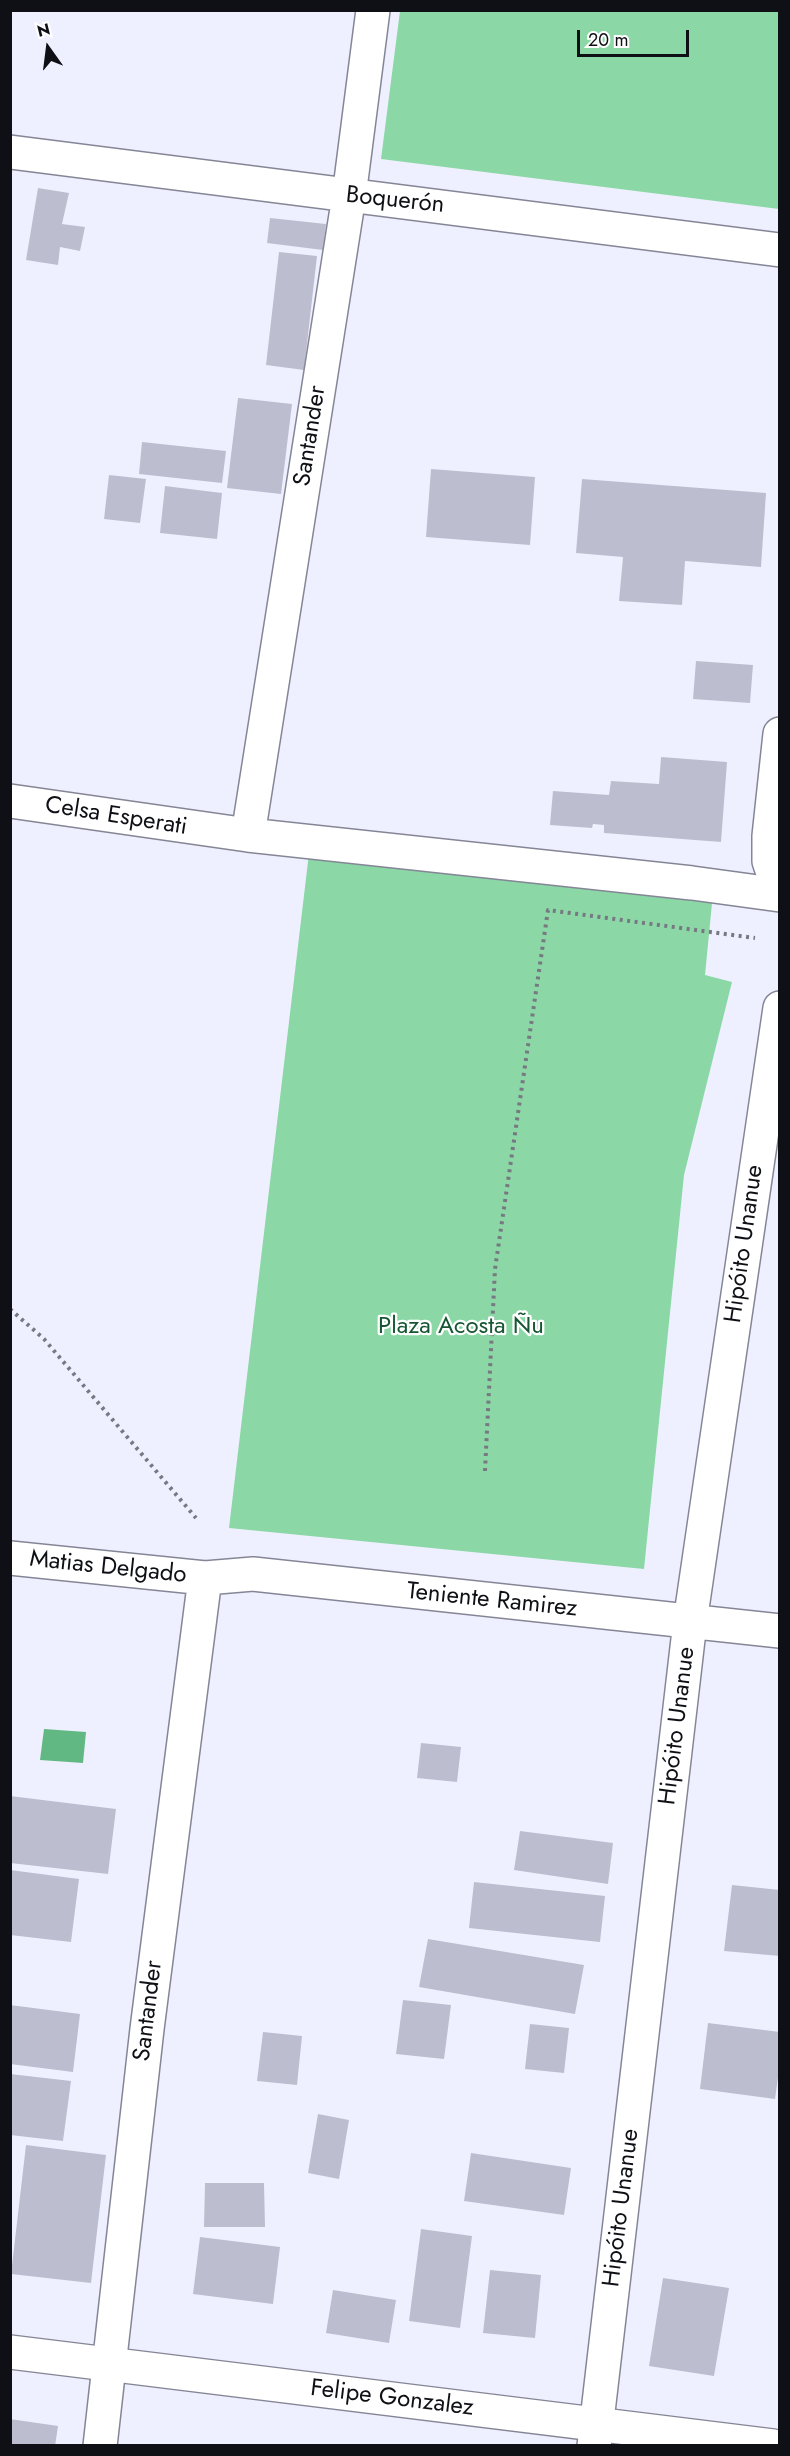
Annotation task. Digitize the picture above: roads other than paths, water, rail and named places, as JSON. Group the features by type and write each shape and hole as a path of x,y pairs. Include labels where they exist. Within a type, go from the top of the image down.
{"street":[{"name":"Santander","path":"234,834 349,196 373,10"},
{"name":"Boquerón","path":"10,152 780,250"},
{"path":"780,734 769,836 769,861 780,895"},
{"name":"Celsa Esperati","path":"10,801 234,834 680,882 780,895"},
{"name":"Hipóito Unanue","path":"596,2434 690,1622 780,1008"},
{"name":"Matias Delgado","path":"10,1557 205,1578"},
{"name":"Teniente Ramirez","path":"205,1578 254,1575 780,1630"},
{"name":"Santander","path":"100,2445 147,2029 205,1578"},
{"name":"Felipe Gonzalez","path":"10,2352 596,2434 773,2445"}],"park label":[{"name":"Plaza Acosta Ñu","path":"461,1327"}]}
